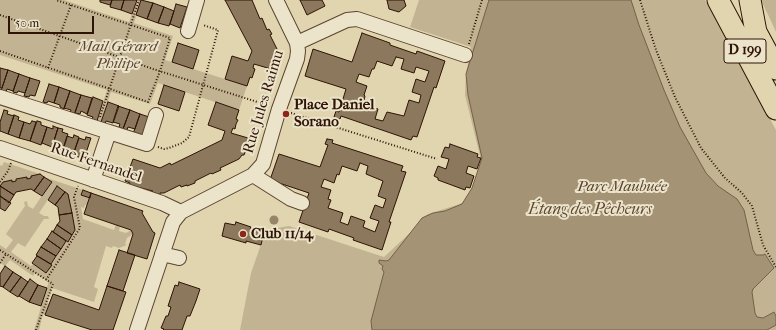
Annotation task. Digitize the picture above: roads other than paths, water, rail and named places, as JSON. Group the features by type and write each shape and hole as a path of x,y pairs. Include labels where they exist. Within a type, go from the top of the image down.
{"highway":[{"name":"D 199","path":"718,0 774,106"},
{"name":"D 199","path":"740,0 776,69"},
{"path":"750,0 756,32"}],"street":[{"path":"189,26 197,0"},
{"name":"Rue Jules Raimu","path":"181,212 255,181 263,164 279,109 297,59 298,51 297,43 276,0"},
{"path":"297,43 347,20 357,19 465,55"},
{"path":"0,97 147,144 156,116"},
{"path":"88,178 103,130"},
{"name":"Rue Fernandel","path":"0,148 162,203 181,212"},
{"path":"255,181 302,204"},
{"path":"137,330 173,222 181,212"},
{"path":"162,254 179,258"}],"water":[{"name":"Étang des Pêcheurs","path":"489,0 631,0 664,90 680,127 706,173 718,186 737,199 744,210 753,250 756,255 765,254 774,268 753,289 752,292 757,317 763,318 774,312 776,316 776,325 767,330 372,330 371,321 384,272 382,269 383,266 379,263 379,260 389,260 422,218 462,204 472,188 482,158 468,95 466,74"}],"place":[{"name":"Place Daniel Sorano","path":"286,114"},
{"name":"Club 11/14","path":"243,234"}],"park label":[{"name":"Mail Gérard Philipe","path":"118,56"},
{"name":"Parc Maubuée","path":"622,187"}]}
